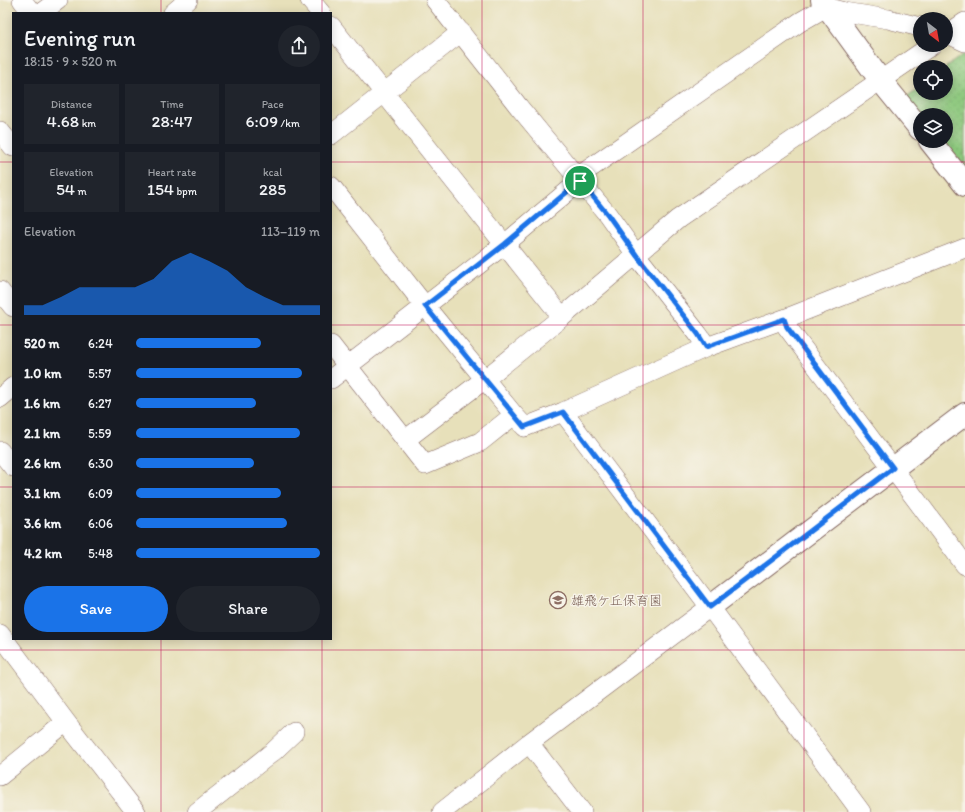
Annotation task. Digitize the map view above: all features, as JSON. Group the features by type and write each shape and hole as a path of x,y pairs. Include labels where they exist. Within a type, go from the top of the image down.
{"street":[{"path":"22,0 31,12"},
{"path":"42,12 58,0"},
{"path":"310,0 320,12"},
{"path":"435,0 519,107 608,215 637,256 698,334 706,347"},
{"path":"824,3 845,12 888,19 913,25"},
{"path":"824,3 881,81 913,120"},
{"path":"332,378 505,244 580,181 586,171 800,22 824,3"},
{"path":"953,30 965,22"},
{"path":"332,27 385,92 562,317"},
{"path":"332,134 461,32"},
{"path":"953,37 965,42"},
{"path":"405,440 485,379 562,317 637,256 678,219 922,52"},
{"path":"936,148 965,185"},
{"path":"332,187 425,306 524,427 563,412 706,347 784,319 965,248"},
{"path":"0,291 12,306"},
{"path":"784,319 787,327 965,565"},
{"path":"332,346 425,465 480,442 514,415"},
{"path":"0,398 12,388"},
{"path":"563,412 710,607 861,812"},
{"path":"442,812 530,743 965,414"},
{"path":"0,451 12,467"},
{"path":"6,635 66,722 136,812"},
{"path":"0,776 66,722"},
{"path":"197,812 274,752 294,732"},
{"path":"530,743 582,812"}],"green space":[{"path":"965,53 965,166 949,148 953,148 953,108 914,108 905,98 913,92 913,100 953,100 953,62"}],"place":[{"name":"雄飛ケ丘保育園","path":"558,600"}],"route":[{"path":"580,181 608,215 637,256 698,334 706,347 784,319 787,327 893,468 710,607 563,412 524,427 425,306 505,244 580,181"}]}
